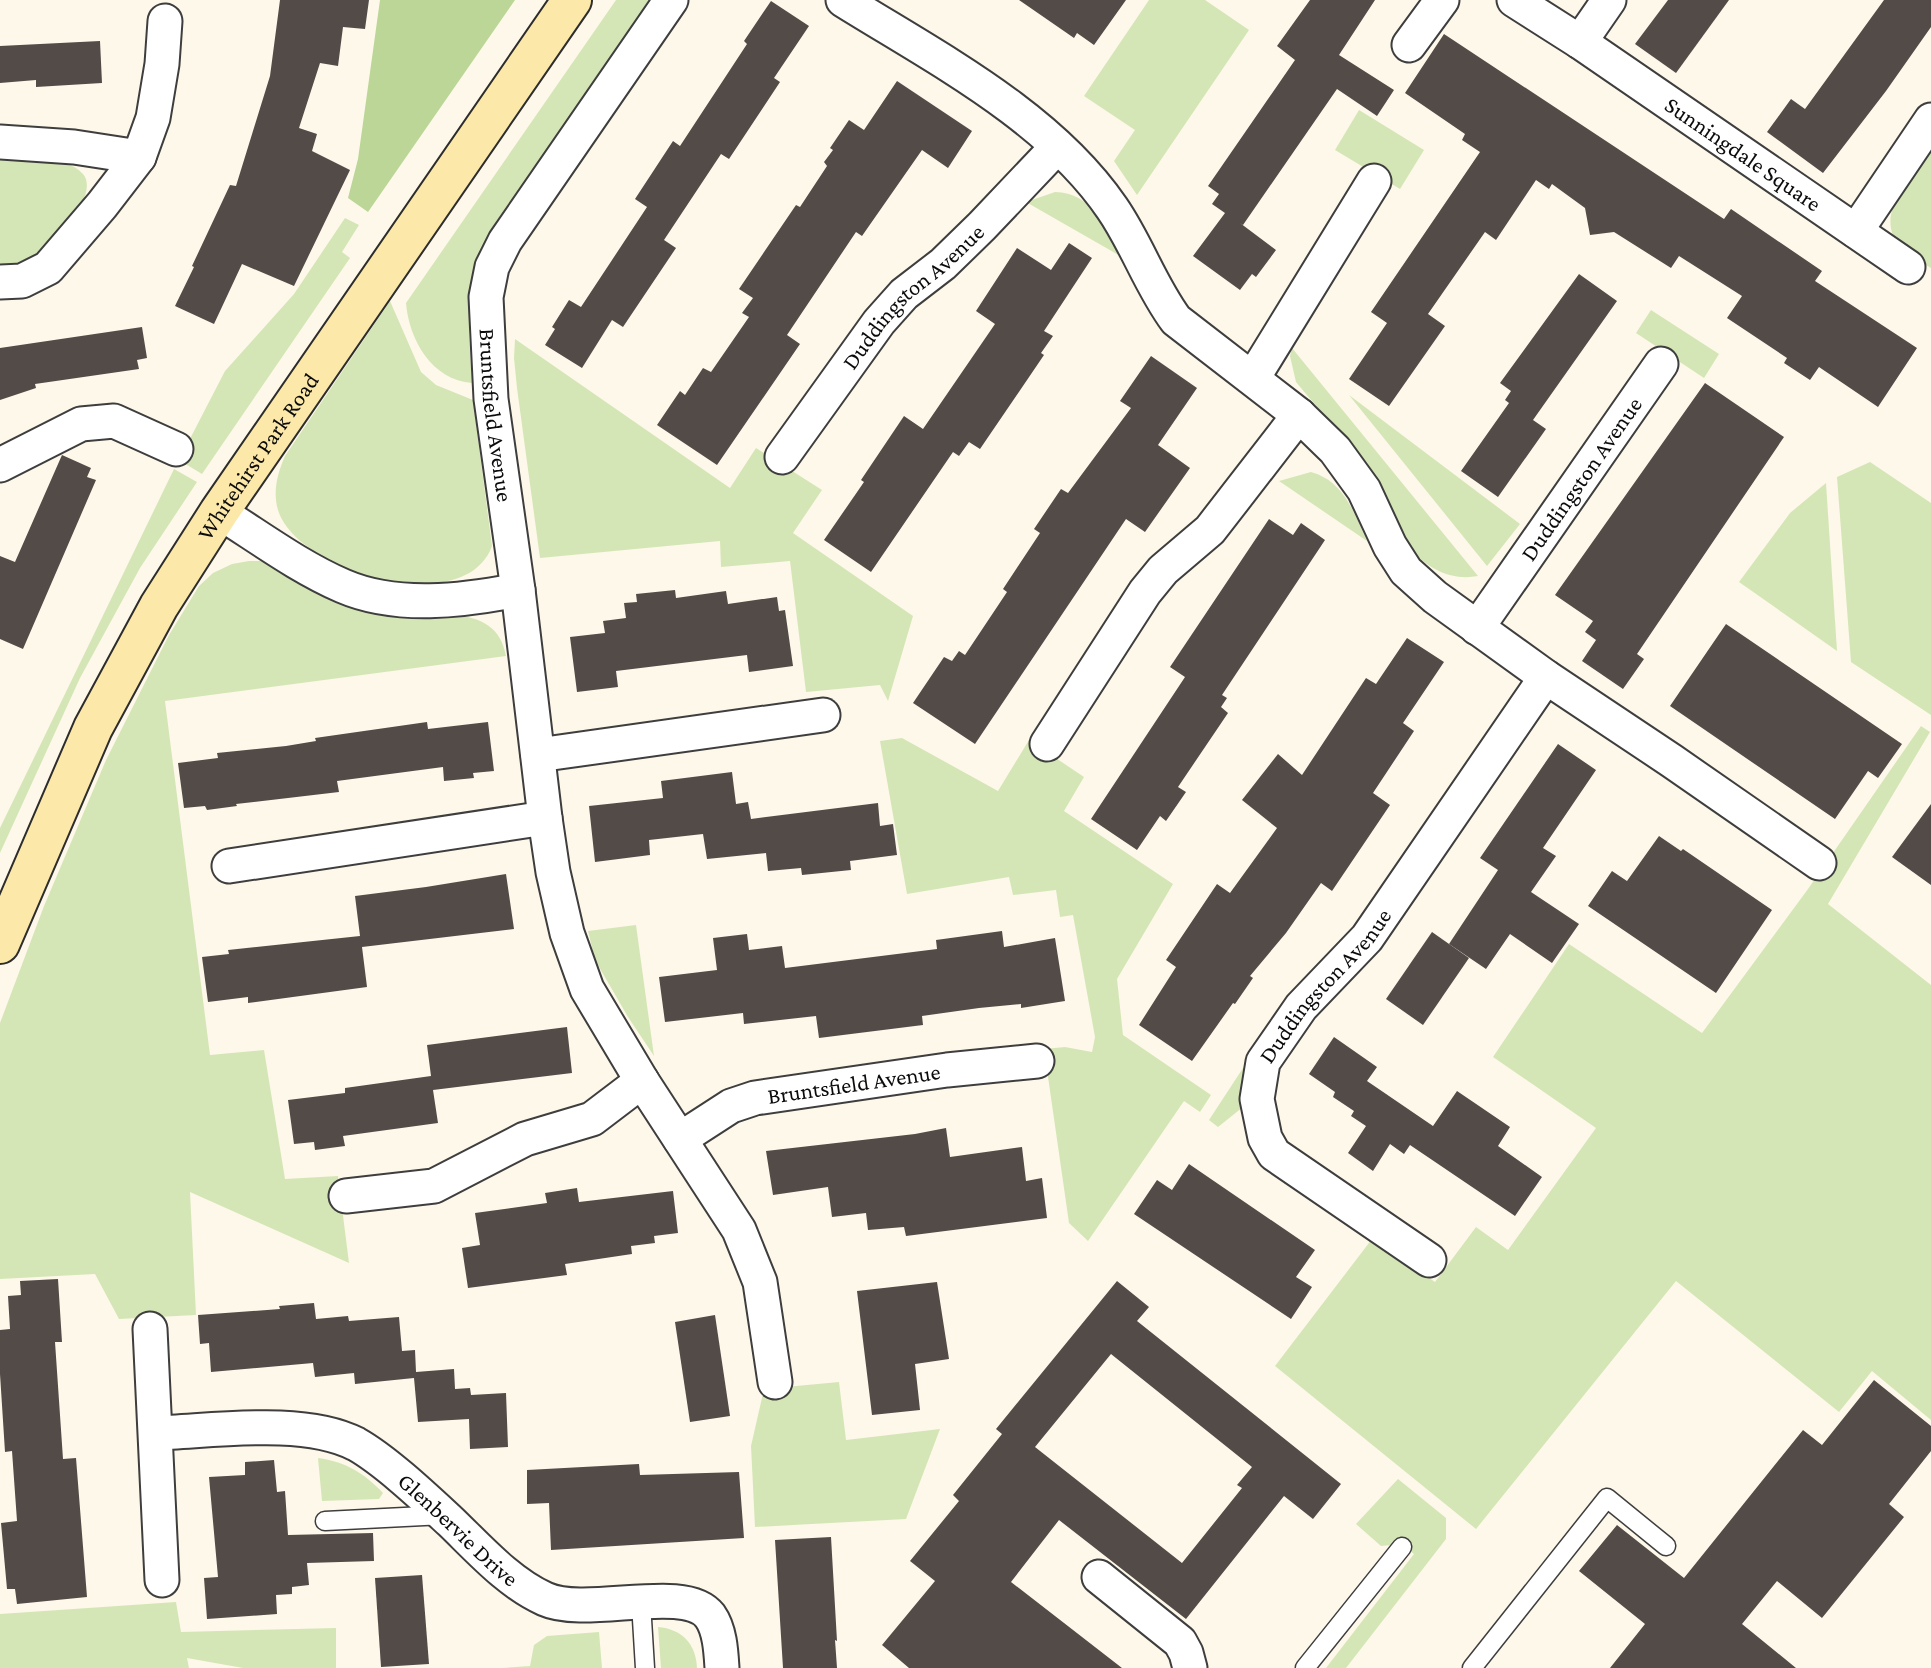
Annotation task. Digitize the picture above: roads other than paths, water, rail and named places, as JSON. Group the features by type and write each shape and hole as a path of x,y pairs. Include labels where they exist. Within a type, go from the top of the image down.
{"street":[{"name":"Whitehirst Park Road","path":"0,944 93,728 159,606 219,512 572,0"},
{"name":"Bruntsfield Avenue","path":"671,0 505,241 492,267 486,297 487,356 545,818 553,872 567,933 587,989 642,1081 739,1230 760,1282 775,1382"},
{"path":"843,0 1000,99 1057,147 1112,208 1160,299 1176,320 1299,415 1335,450 1364,491 1390,546 1406,571 1435,597 1546,677 1819,863"},
{"path":"1409,45 1442,0"},
{"name":"Sunningdale Square","path":"1514,0 1580,42 1908,267"},
{"path":"1580,42 1609,0"},
{"path":"0,282 22,281 48,268 139,157 153,118 162,64 165,21"},
{"path":"1856,231 1931,121"},
{"path":"0,142 74,147 139,157"},
{"name":"Duddingston Avenue","path":"782,457 879,322 904,293 943,264 1057,147"},
{"path":"1253,378 1374,181"},
{"name":"Duddingston Avenue","path":"1477,628 1661,364"},
{"path":"1047,744 1145,592 1163,570 1210,530 1299,415"},
{"path":"0,465 81,424 114,421 176,449"},
{"path":"219,512 313,571 346,587 381,597 442,599 518,590"},
{"name":"Duddingston Avenue","path":"1429,1260 1274,1154 1265,1138 1260,1118 1257,1099 1259,1081 1263,1062 1300,1007 1375,928 1546,677"},
{"path":"538,755 823,715"},
{"path":"229,866 545,818"},
{"name":"Bruntsfield Avenue","path":"680,1139 732,1106 755,1098 947,1070 1037,1061"},
{"path":"346,1196 434,1186 525,1139 592,1119 642,1081"},
{"path":"150,1329 162,1580"},
{"name":"Glenbervie Drive","path":"156,1433 295,1427 328,1434 356,1445 422,1495 511,1577 546,1600 580,1607 668,1601 687,1603 710,1616 720,1648 722,1668"},
{"path":"1098,1577 1180,1642 1190,1668"}],"lane":[{"path":"1472,1668 1607,1498 1666,1546"},
{"path":"325,1521 444,1516"},
{"path":"1305,1668 1402,1547"},
{"path":"641,1603 645,1668"}]}
